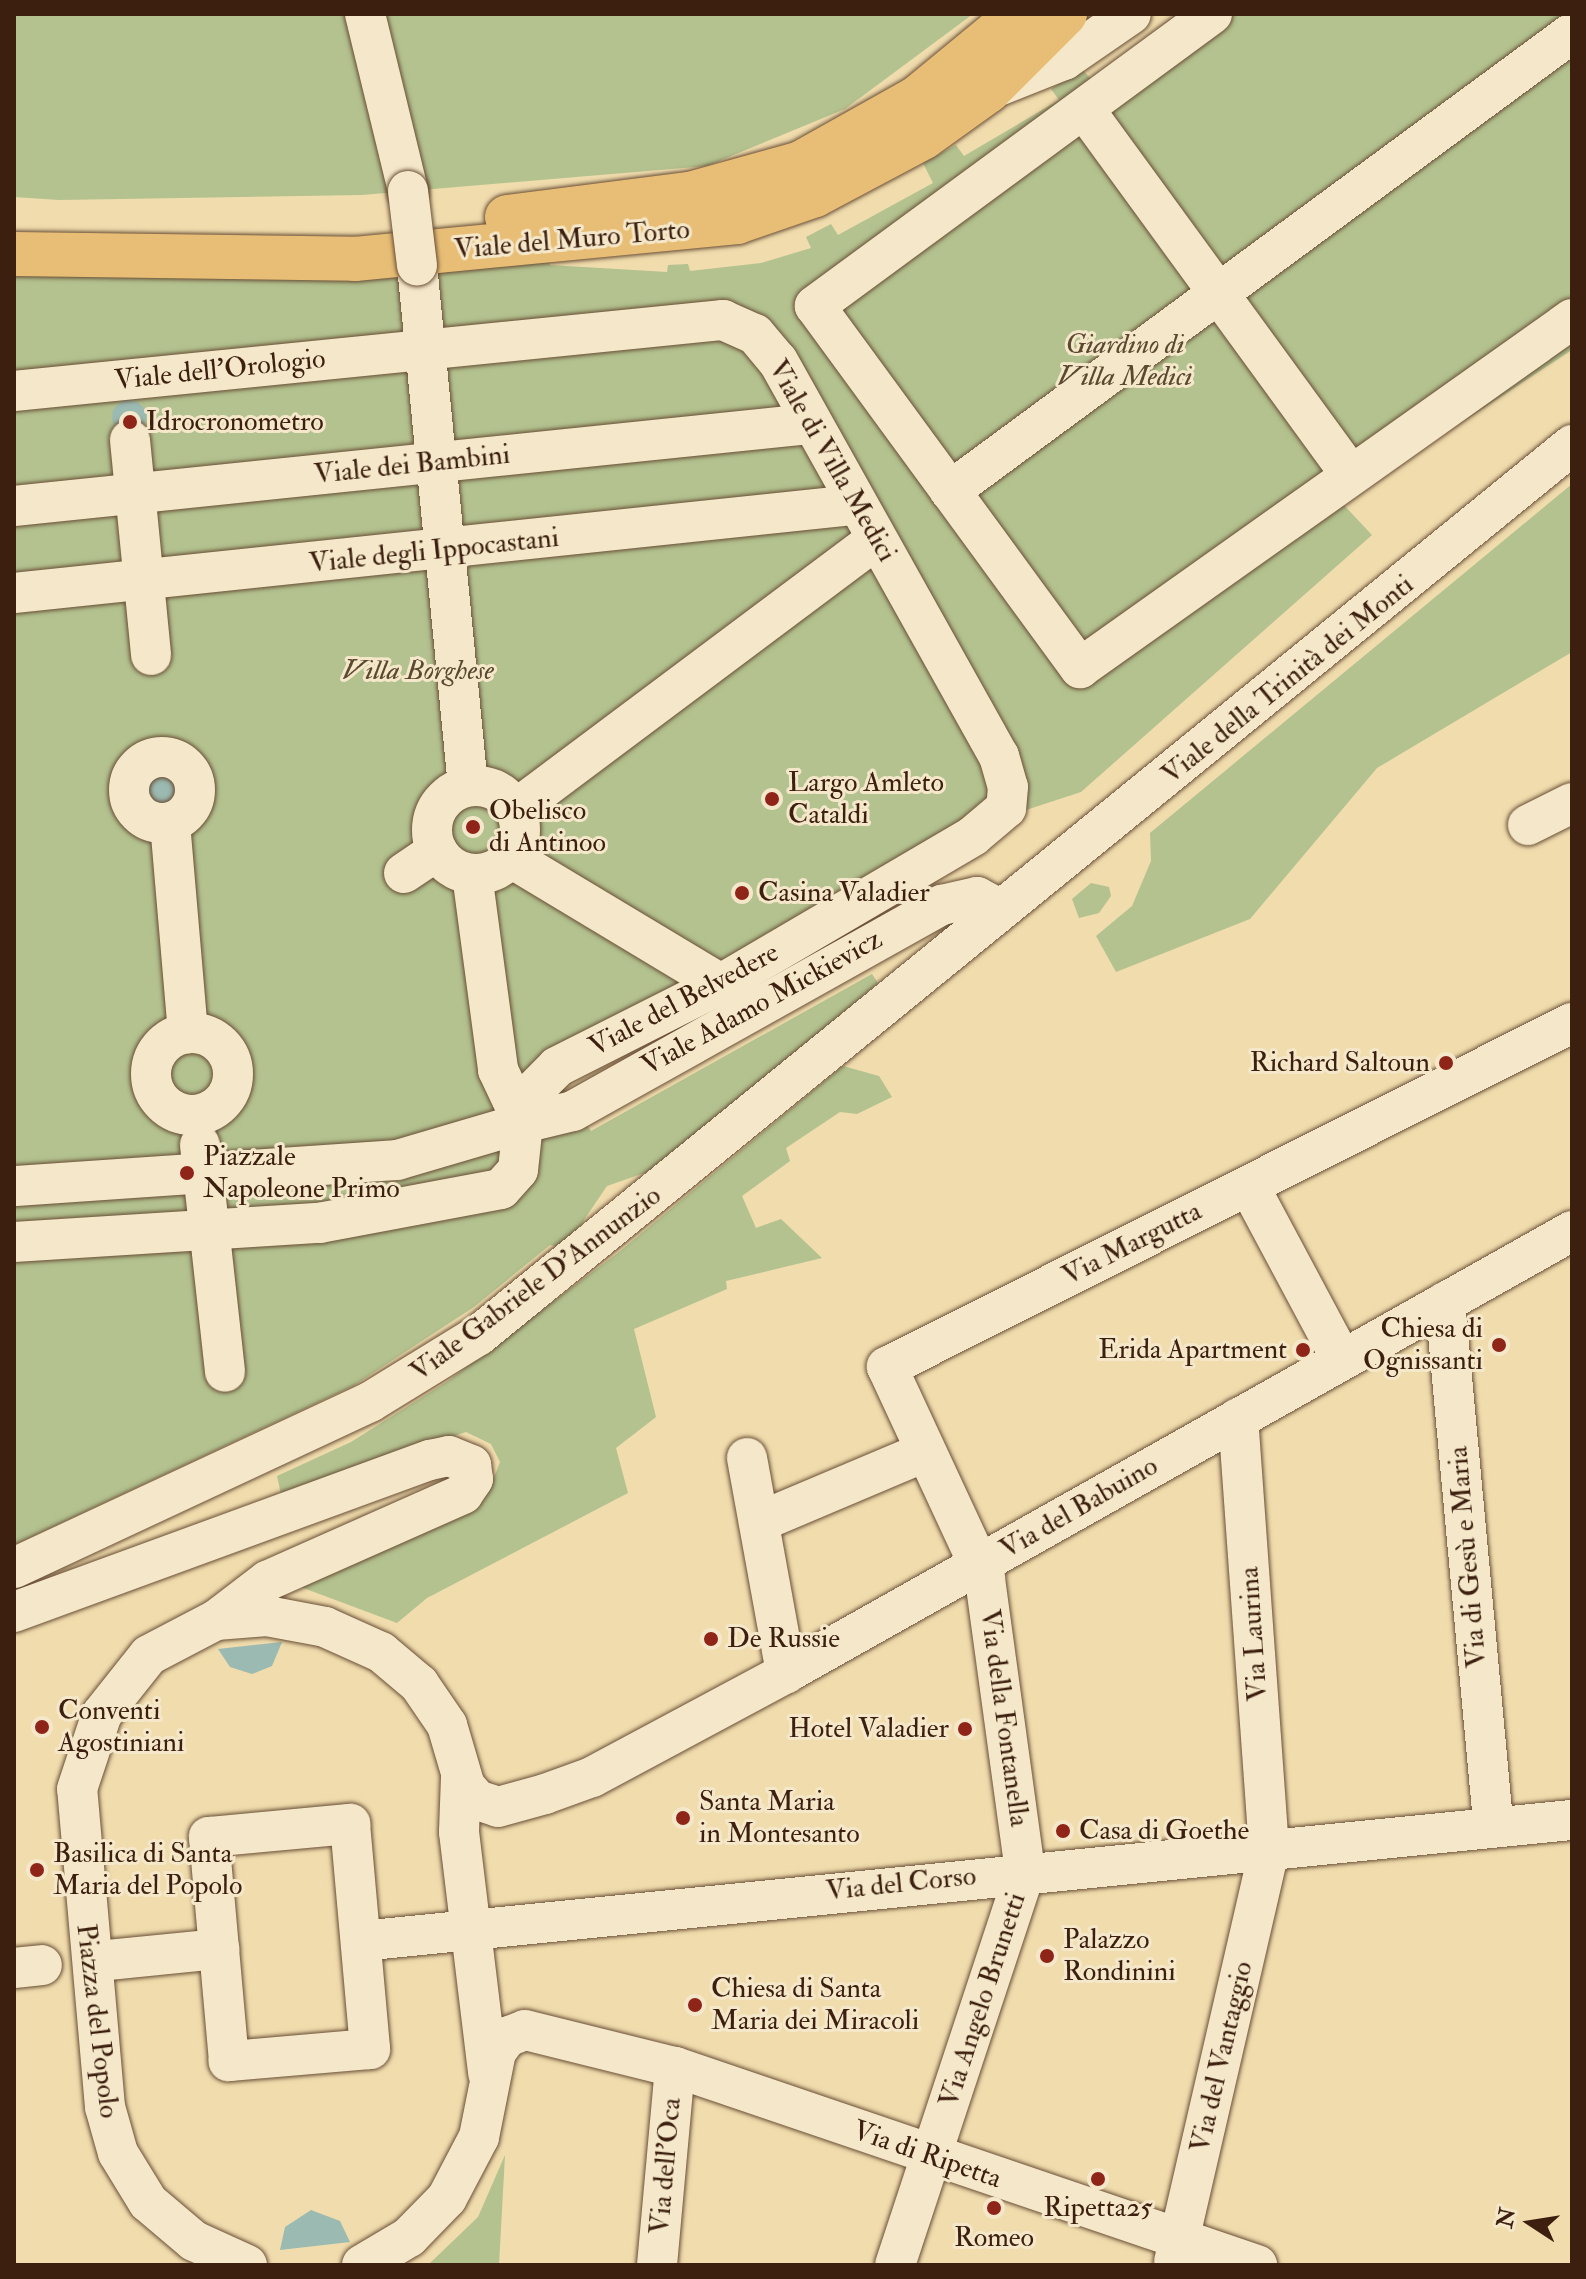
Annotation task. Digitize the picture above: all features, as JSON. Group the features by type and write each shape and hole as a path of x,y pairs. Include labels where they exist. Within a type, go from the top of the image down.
{"main road":[{"name":"Viale del Muro Torto","path":"14,254 355,259 699,229 788,206 871,169 988,91 1065,14"},
{"name":"Viale del Muro Torto","path":"14,224 355,231 705,192 844,142 933,87 1011,19"}],"street":[{"path":"365,14 397,122 408,191 468,786"},
{"path":"988,91 1064,60 1131,14"},
{"path":"1212,14 815,306 1080,668 1349,472 1572,319"},
{"path":"950,491 1572,33"},
{"path":"1084,109 1349,472"},
{"name":"Viale di Villa Medici","path":"425,349 723,320 755,334 778,361 854,505 999,756"},
{"name":"Viale dell'Orologio","path":"14,391 425,349"},
{"name":"Viale dei Bambini","path":"14,506 809,424"},
{"path":"130,440 151,655"},
{"name":"Viale della Trinità dei Monti","path":"1001,910 1572,445"},
{"name":"Viale degli Ippocastani","path":"14,593 445,551 854,505"},
{"path":"516,809 876,540"},
{"name":"Viale del Belvedere","path":"210,1232 319,1223 501,1189 518,1170 523,1123 533,1091 557,1067 721,984 998,817 1008,787 999,756"},
{"path":"468,786 503,795 516,809 527,868"},
{"path":"14,1186 397,1160 523,1123 498,1070 475,893 437,851 437,811 468,786"},
{"path":"1528,825 1572,803"},
{"path":"170,823 188,1033"},
{"path":"404,873 437,851"},
{"path":"527,868 721,984"},
{"path":"475,893 527,868"},
{"name":"Viale Adamo Mickievicz","path":"523,1123 573,1111 942,905 977,897 1001,910"},
{"name":"Viale Gabriele D'Annunzio","path":"14,1568 370,1402 451,1355 579,1259 1001,910"},
{"name":"Via Margutta","path":"979,1566 887,1367 1572,1023"},
{"path":"188,1033 213,1037 234,1069 221,1105 197,1115 172,1110 151,1079 156,1053 188,1033"},
{"path":"197,1115 225,1372"},
{"path":"1249,1186 1342,1360"},
{"name":"Via del Babuino","path":"583,1781 979,1566 1572,1231"},
{"path":"14,1242 210,1232"},
{"name":"Via di Gesù e Maria","path":"1445,1302 1492,1811"},
{"name":"Via Laurina","path":"1238,1418 1269,1849"},
{"path":"759,1522 925,1452"},
{"path":"14,1612 430,1460 449,1456 471,1465 473,1479 463,1494 267,1581 216,1620"},
{"path":"747,1458 786,1673"},
{"name":"Via della Fontanella","path":"979,1566 1025,1871"},
{"name":"Piazza del Popolo","path":"247,2265 164,2218 118,2153 99,2061 77,1817 79,1774 111,1697 149,1655 216,1620 305,1621 381,1652 437,1707 461,1777 477,1800 498,1807 583,1781"},
{"name":"Piazza del Popolo","path":"362,2265 409,2237 454,2187 479,2137 488,2073 469,1931 461,1777"},
{"name":"Via del Corso","path":"469,1931 1025,1871 1572,1820"},
{"path":"350,1824 370,2049 229,2061 219,1949 209,1837 350,1824"},
{"name":"Via del Vantaggio","path":"1177,2252 1269,1849"},
{"name":"Via Angelo Brunetti","path":"895,2265 1025,1871"},
{"path":"361,1941 469,1931"},
{"name":"Piazza del Popolo","path":"108,1960 219,1949"},
{"name":"Piazza del Popolo","path":"488,2073 501,2044 520,2031 597,2046"},
{"name":"Via di Ripetta","path":"597,2046 675,2067 931,2158 1177,2252 1257,2265"},
{"name":"Via dell'Oca","path":"657,2265 675,2067"}],"green space":[{"path":"14,14 973,14 845,109 707,166 362,195 59,200 14,197"},
{"name":"Villa Borghese","path":"1177,14 1572,14 1572,350 1341,502 1372,535 1081,792 949,835 560,1083 591,1131 872,974 878,983 664,1166 607,1186 565,1248 550,1245 474,1307 353,1386 14,1545 14,272 550,257 550,265 667,272 668,265 688,264 690,271 761,263 811,248 806,237 831,224 838,235 933,183 923,163 956,145 964,156 1059,100 1051,89 1081,68 1091,79"},
{"path":"1572,484 1572,652 1377,768 1250,919 1116,972 1096,936 1132,906 1151,861 1150,833"},
{"path":"1091,883 1109,887 1111,896 1099,913 1079,918 1072,899"},
{"path":"843,1066 879,1076 892,1097 857,1114 840,1112 786,1148 790,1161 742,1196 756,1228 781,1219 822,1258 726,1281 727,1289 634,1329 656,1417 616,1448 628,1493 427,1598 397,1623 298,1586 471,1508 487,1495 500,1462 491,1444 466,1432 281,1494 277,1476 351,1442 448,1381 619,1252"},
{"path":"505,2155 499,2265 428,2265 478,2217"}],"water":[{"path":"129,400 141,405 146,417 141,429 129,434 117,429 112,417 117,405"},
{"path":"163,771 176,777 182,790 176,803 163,809 150,803 144,790 150,777"},
{"path":"282,1642 272,1666 252,1674 230,1667 218,1649"},
{"path":"311,2210 340,2221 350,2242 280,2250 285,2227"}],"place":[{"name":"Idrocronometro","path":"130,422"},
{"name":"Largo Amleto Cataldi","path":"772,799"},
{"name":"Obelisco di Antinoo","path":"473,827"},
{"name":"Casina Valadier","path":"742,893"},
{"name":"Richard Saltoun","path":"1446,1063"},
{"name":"Piazzale Napoleone Primo","path":"187,1173"},
{"name":"Chiesa di Ognissanti","path":"1499,1345"},
{"name":"Erida Apartment","path":"1303,1350"},
{"name":"De Russie","path":"711,1639"},
{"name":"Conventi Agostiniani","path":"42,1727"},
{"name":"Hotel Valadier","path":"965,1729"},
{"name":"Santa Maria in Montesanto","path":"683,1818"},
{"name":"Casa di Goethe","path":"1063,1831"},
{"name":"Basilica di Santa Maria del Popolo","path":"37,1870"},
{"name":"Palazzo Rondinini","path":"1047,1956"},
{"name":"Chiesa di Santa Maria dei Miracoli","path":"695,2005"},
{"name":"Ripetta25","path":"1098,2179"},
{"name":"Romeo","path":"994,2208"}],"park label":[{"name":"Giardino di Villa Medici","path":"1125,361"}]}
